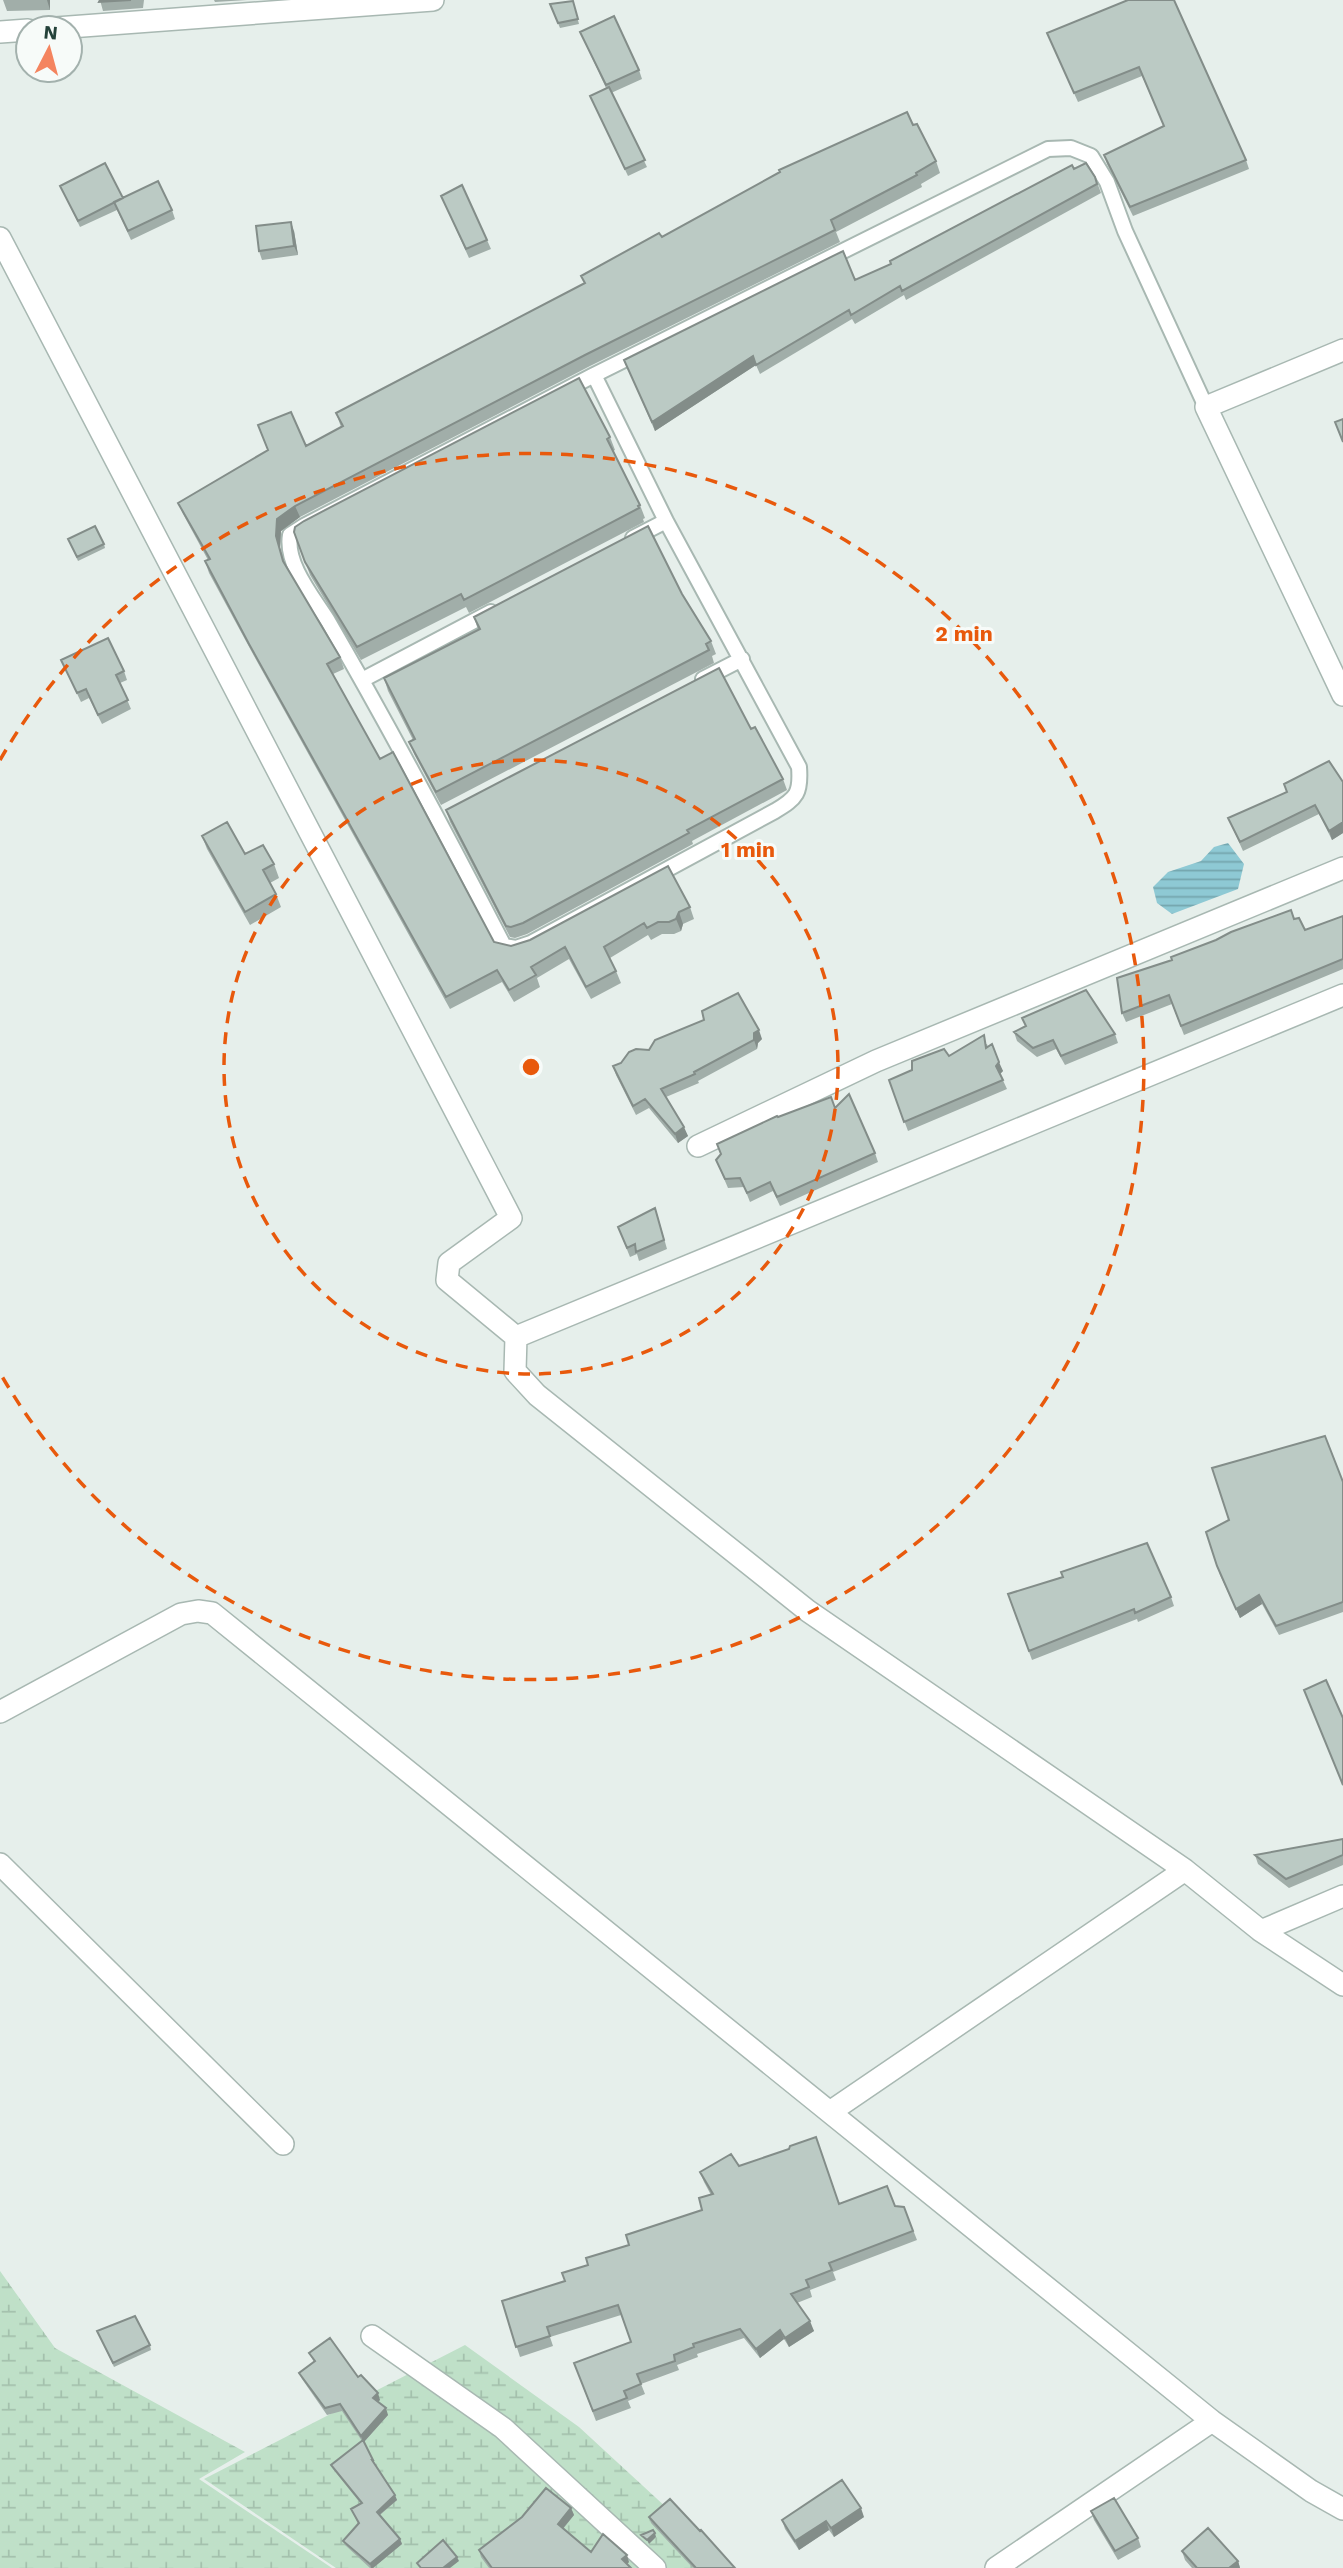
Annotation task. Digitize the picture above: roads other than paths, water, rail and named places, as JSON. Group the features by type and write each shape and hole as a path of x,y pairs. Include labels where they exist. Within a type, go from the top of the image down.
{"street":[{"path":"84,26 433,0"},
{"path":"0,238 512,1218 449,1263 447,1280 516,1337"},
{"path":"1343,350 1206,407 1343,695"},
{"path":"698,1146 876,1061 1343,868"},
{"path":"516,1337 1343,995"},
{"path":"516,1337 515,1371 537,1395 808,1612 1185,1870 1261,1931 1343,1985"},
{"path":"0,1712 181,1614 198,1611 212,1613 1212,2421 1311,2491 1343,2509"},
{"path":"0,1864 283,2144"},
{"path":"830,2112 1185,1870"},
{"path":"1261,1931 1343,1896"},
{"path":"372,2336 503,2428 655,2568"},
{"path":"996,2568 1212,2421"}],"lane":[{"path":"594,375 666,521 799,767 801,788 791,801 531,943 516,947 504,946 444,814 296,568 288,548 290,535 594,375 1048,149 1072,148 1091,156 1107,182 1125,231 1206,407"},
{"path":"618,546 666,521"},
{"path":"362,680 508,604"},
{"path":"693,684 742,659"}],"water":[{"path":"1228,843 1244,864 1238,889 1172,914 1157,903 1153,887 1168,872 1201,861 1214,847"}]}
